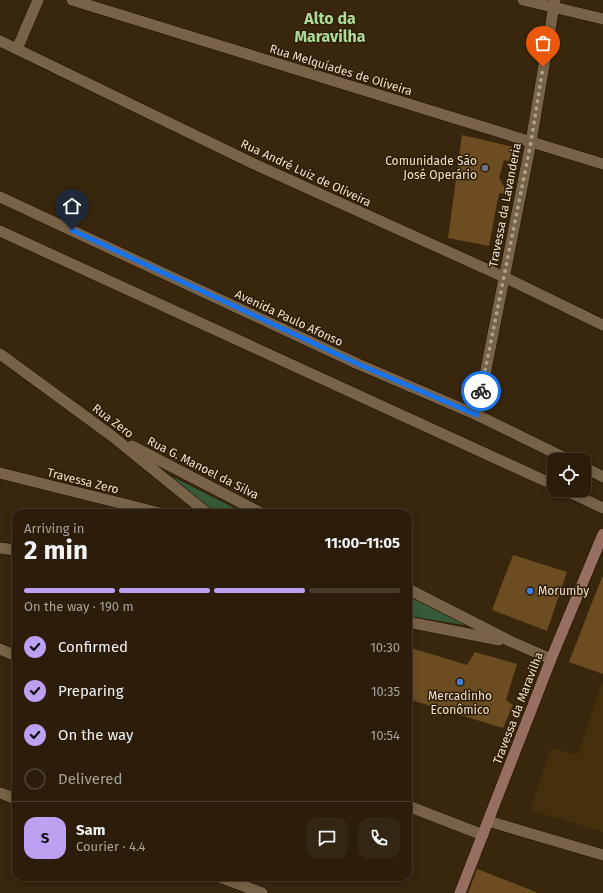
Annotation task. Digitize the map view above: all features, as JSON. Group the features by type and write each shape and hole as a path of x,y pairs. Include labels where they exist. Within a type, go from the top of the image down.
{"main road":[{"name":"Travessa da Maravilha","path":"460,893 551,659 603,536"}],"street":[{"path":"17,49 38,0"},
{"name":"Rua Melquíades de Oliveira","path":"72,0 603,164"},
{"path":"523,0 554,4 603,20"},
{"name":"Travessa da Lavanderia","path":"477,415 531,142 554,4"},
{"name":"Rua André Luiz de Oliveira","path":"0,41 252,163 504,277 603,325"},
{"name":"Avenida Paulo Afonso","path":"0,196 358,364 477,415 555,453"},
{"path":"0,232 547,482"},
{"name":"Rua Zero","path":"0,354 112,436 202,509"},
{"name":"Rua G. Manoel da Silva","path":"112,436 253,509"},
{"path":"591,471 603,477"},
{"name":"Travessa Zero","path":"0,473 144,509"},
{"path":"580,497 603,508"},
{"path":"0,548 12,550"},
{"path":"412,591 512,642 551,659"},
{"path":"412,623 512,642"},
{"path":"0,650 12,654"},
{"path":"0,793 12,798"},
{"path":"412,808 483,835"},
{"path":"488,821 603,855"},
{"path":"230,881 262,893"}],"shaded area":[{"path":"603,681 603,832 530,810 551,748 577,755"}],"green space":[{"path":"165,473 236,509 210,509"},
{"path":"412,598 465,625 412,617"}],"building":[{"path":"462,135 513,147 509,161 504,160 499,178 509,195 499,193 489,246 448,238"},
{"name":"Morumby","path":"513,555 567,572 547,631 492,610"},
{"path":"603,577 603,674 569,662"},
{"name":"Mercadinho Econômico","path":"412,648 467,665 475,652 517,664 506,700 513,705 503,728 412,700"},
{"path":"477,869 536,892 536,893 468,893"}],"way so far":[{"path":"481,391 531,142 543,67"}],"place":[{"name":"Comunidade São José Operário","path":"485,168"},
{"name":"Morumby","path":"530,591"},
{"name":"Mercadinho Econômico","path":"460,682"}],"district":[{"name":"Alto da Maravilha","path":"330,27"}],"route":[{"path":"72,230 358,364 477,415 481,391"}]}
